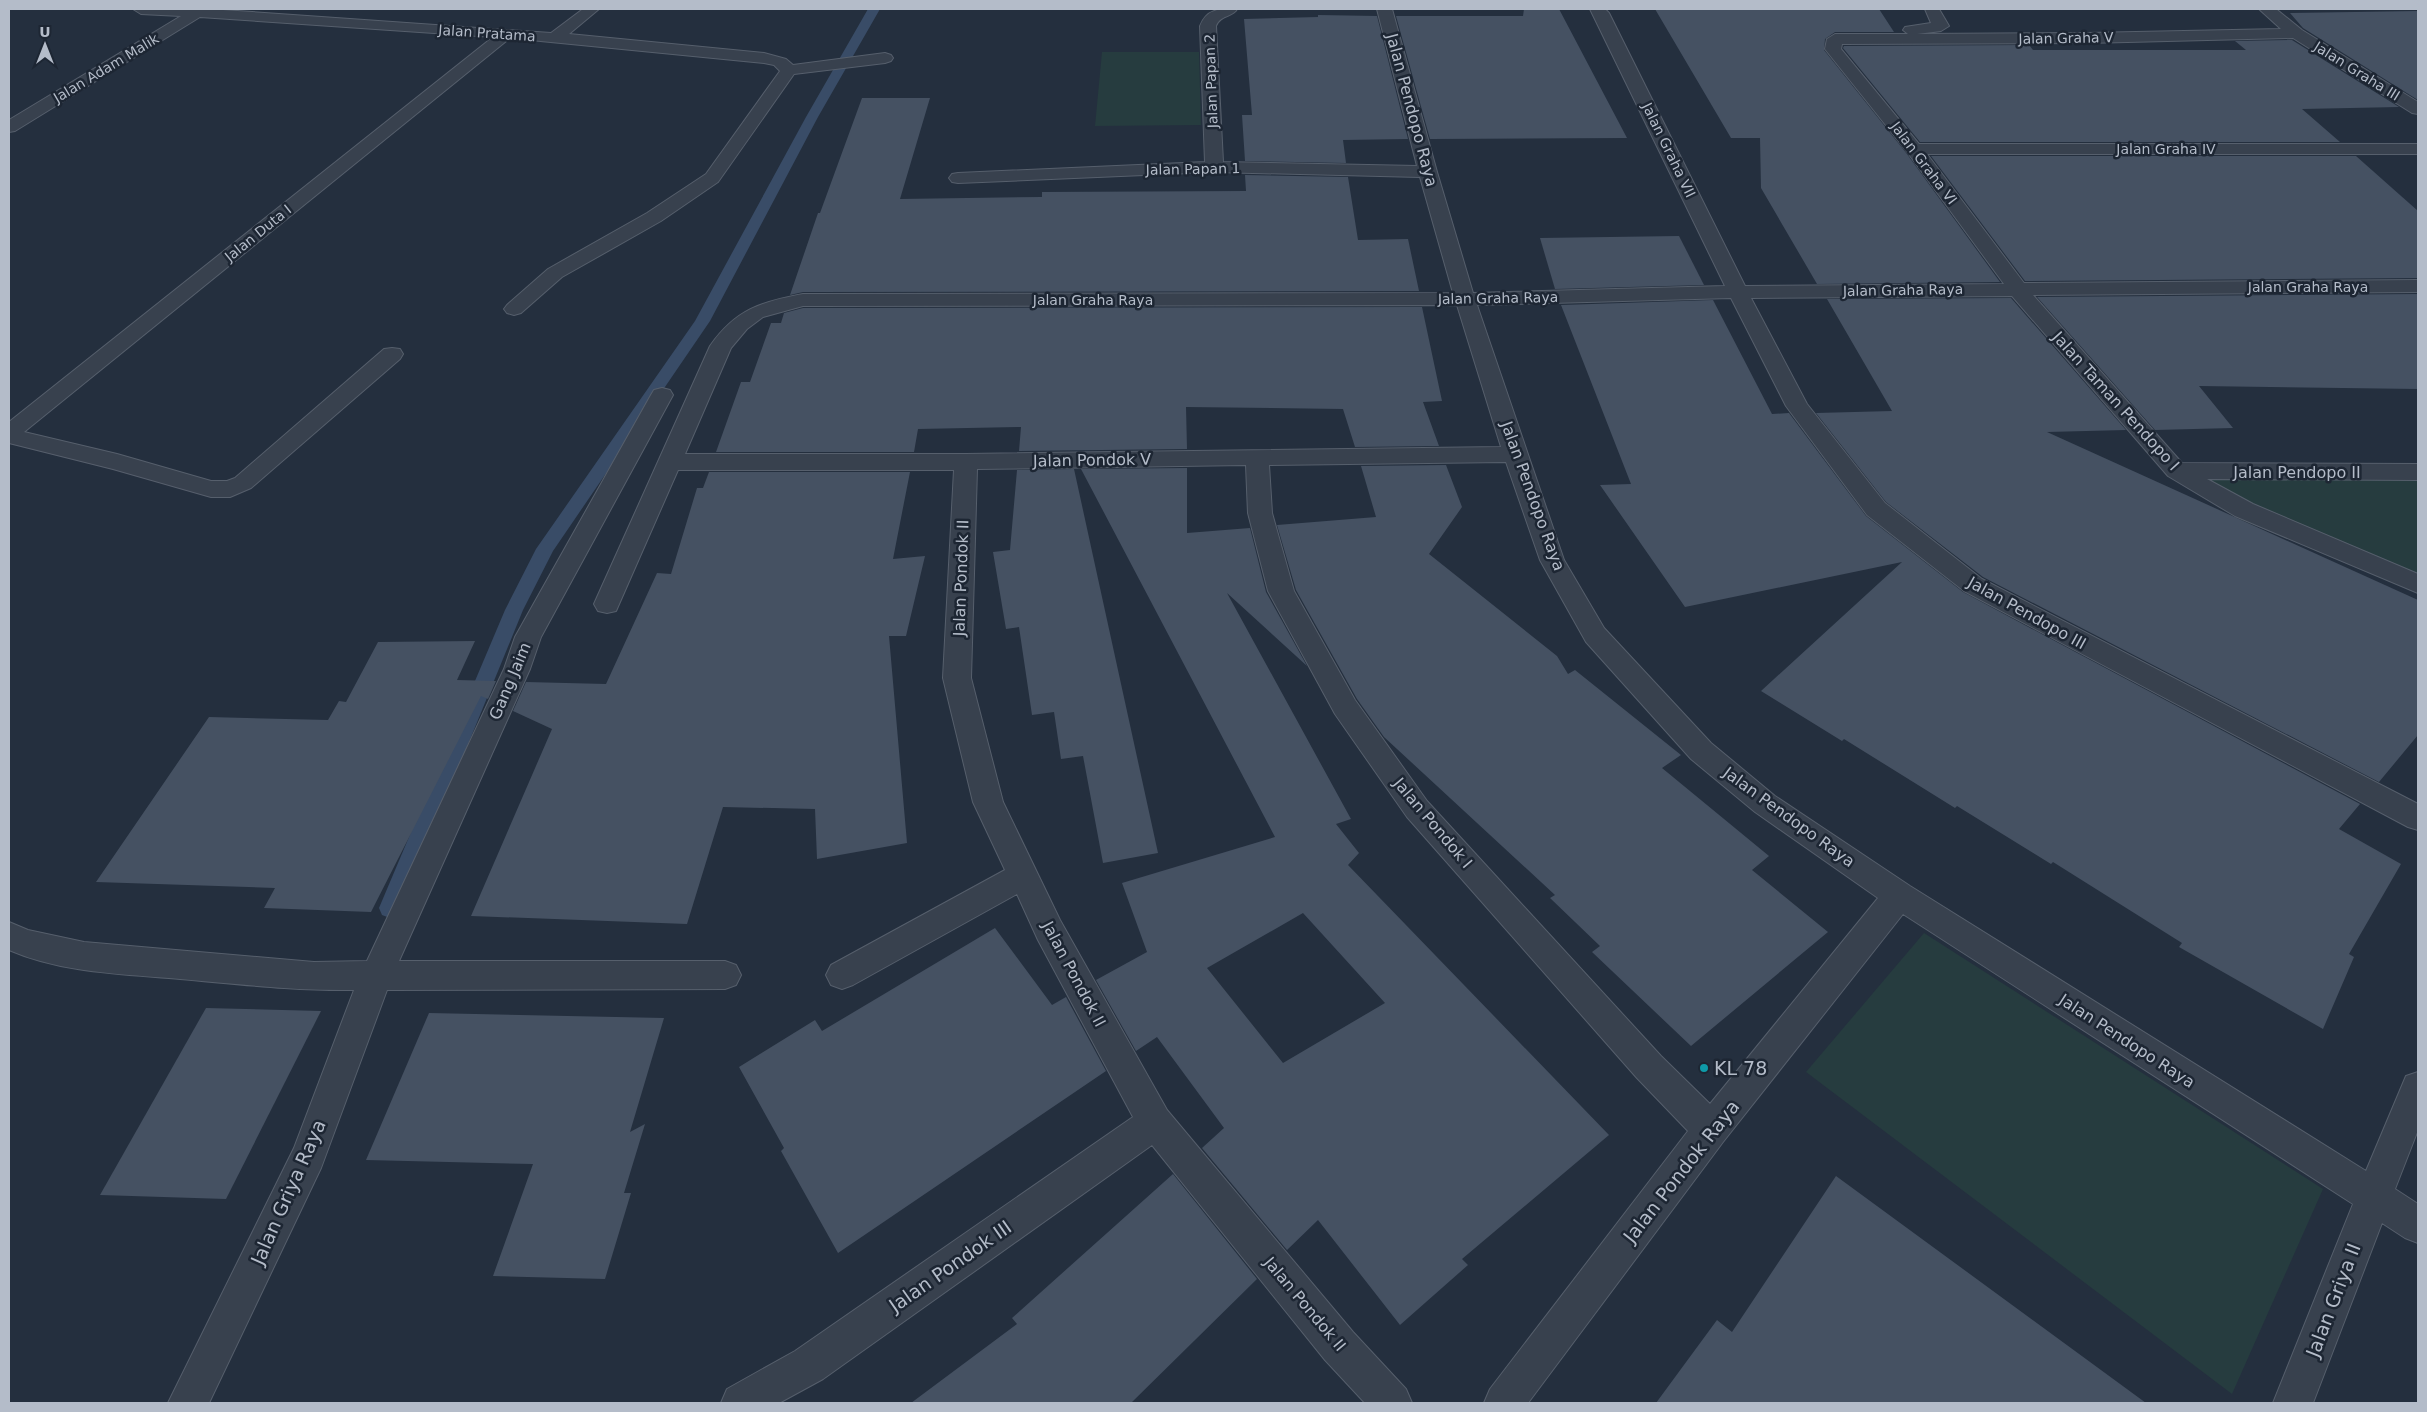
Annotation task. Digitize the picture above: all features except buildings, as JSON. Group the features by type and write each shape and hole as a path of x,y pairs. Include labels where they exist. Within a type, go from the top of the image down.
{"street":[{"name":"Jalan Pratama","path":"141,9 199,11 507,33 764,58 780,62 789,70"},
{"path":"554,38 592,9"},
{"name":"Jalan Papan 2","path":"1214,167 1208,26 1210,19 1220,12 1230,9"},
{"name":"Jalan Pendopo Raya","path":"1385,9 1428,172 1465,299 1515,454 1552,560 1595,635 1701,751 1765,804 1899,895 2418,1225"},
{"name":"Jalan Graha VII","path":"1597,9 1601,13 1738,292"},
{"path":"1841,39 1848,34 1936,28 1941,26 1941,22 1932,9"},
{"name":"Jalan Graha III","path":"2267,9 2296,33 2418,110"},
{"name":"Jalan Adam Malik","path":"9,127 199,11"},
{"name":"Jalan Duta I","path":"15,436 507,33"},
{"name":"Jalan Graha V","path":"1841,39 2087,38 2296,33"},
{"name":"Jalan Graha VI","path":"1841,39 1833,49 1914,149 2018,289"},
{"path":"514,309 555,273 580,257 654,218 712,178 789,70 885,58"},
{"name":"Jalan Graha IV","path":"1914,149 2418,149"},
{"name":"Jalan Papan 1","path":"958,178 1214,167 1428,172"},
{"name":"Jalan Graha Raya","path":"607,604 721,346 741,322 766,306 803,300 1465,299 1738,292 2418,286"},
{"name":"Jalan Taman Pendopo I","path":"2018,289 2032,308 2176,471 2244,510 2418,584"},
{"name":"Jalan Pendopo III","path":"1738,292 1796,406 1876,510 1973,585 2418,818"},
{"path":"15,436 180,313"},
{"path":"15,436 117,462 211,489 230,489 244,483 392,354"},
{"name":"Gang Jaim","path":"376,976 517,669 528,637 662,395"},
{"name":"Jalan Pondok V","path":"669,462 966,462 1515,454"},
{"name":"Jalan Pondok I","path":"1257,458 1260,513 1281,591 1345,706 1417,809 1650,1067 1712,1130"},
{"name":"Jalan Pondok II","path":"966,462 957,678 988,802 1049,930 1155,1122 1339,1346 1392,1403"},
{"name":"Jalan Pendopo II","path":"2176,471 2418,472"},
{"path":"842,975 1024,875"},
{"name":"Jalan Pondok Raya","path":"1504,1403 1712,1130 1899,895"},
{"path":"9,936 26,943 84,956 314,976 725,975"},
{"name":"Jalan Griya Raya","path":"188,1403 308,1156 376,976"},
{"path":"2373,1198 2418,1088"},
{"name":"Jalan Pondok III","path":"741,1403 809,1365 1155,1122"},
{"name":"Jalan Griya II","path":"2292,1403 2373,1198"}],"green space":[{"path":"1102,52 1199,52 1201,125 1095,126"},
{"path":"2205,480 2418,480 2418,577 2256,508"},
{"path":"1924,933 2323,1189 2232,1394 1806,1072"}],"waterway":[{"path":"390,908 514,610 545,549 702,321 812,117 874,9"}],"place":[{"name":"KL 78","path":"1704,1068"}]}
